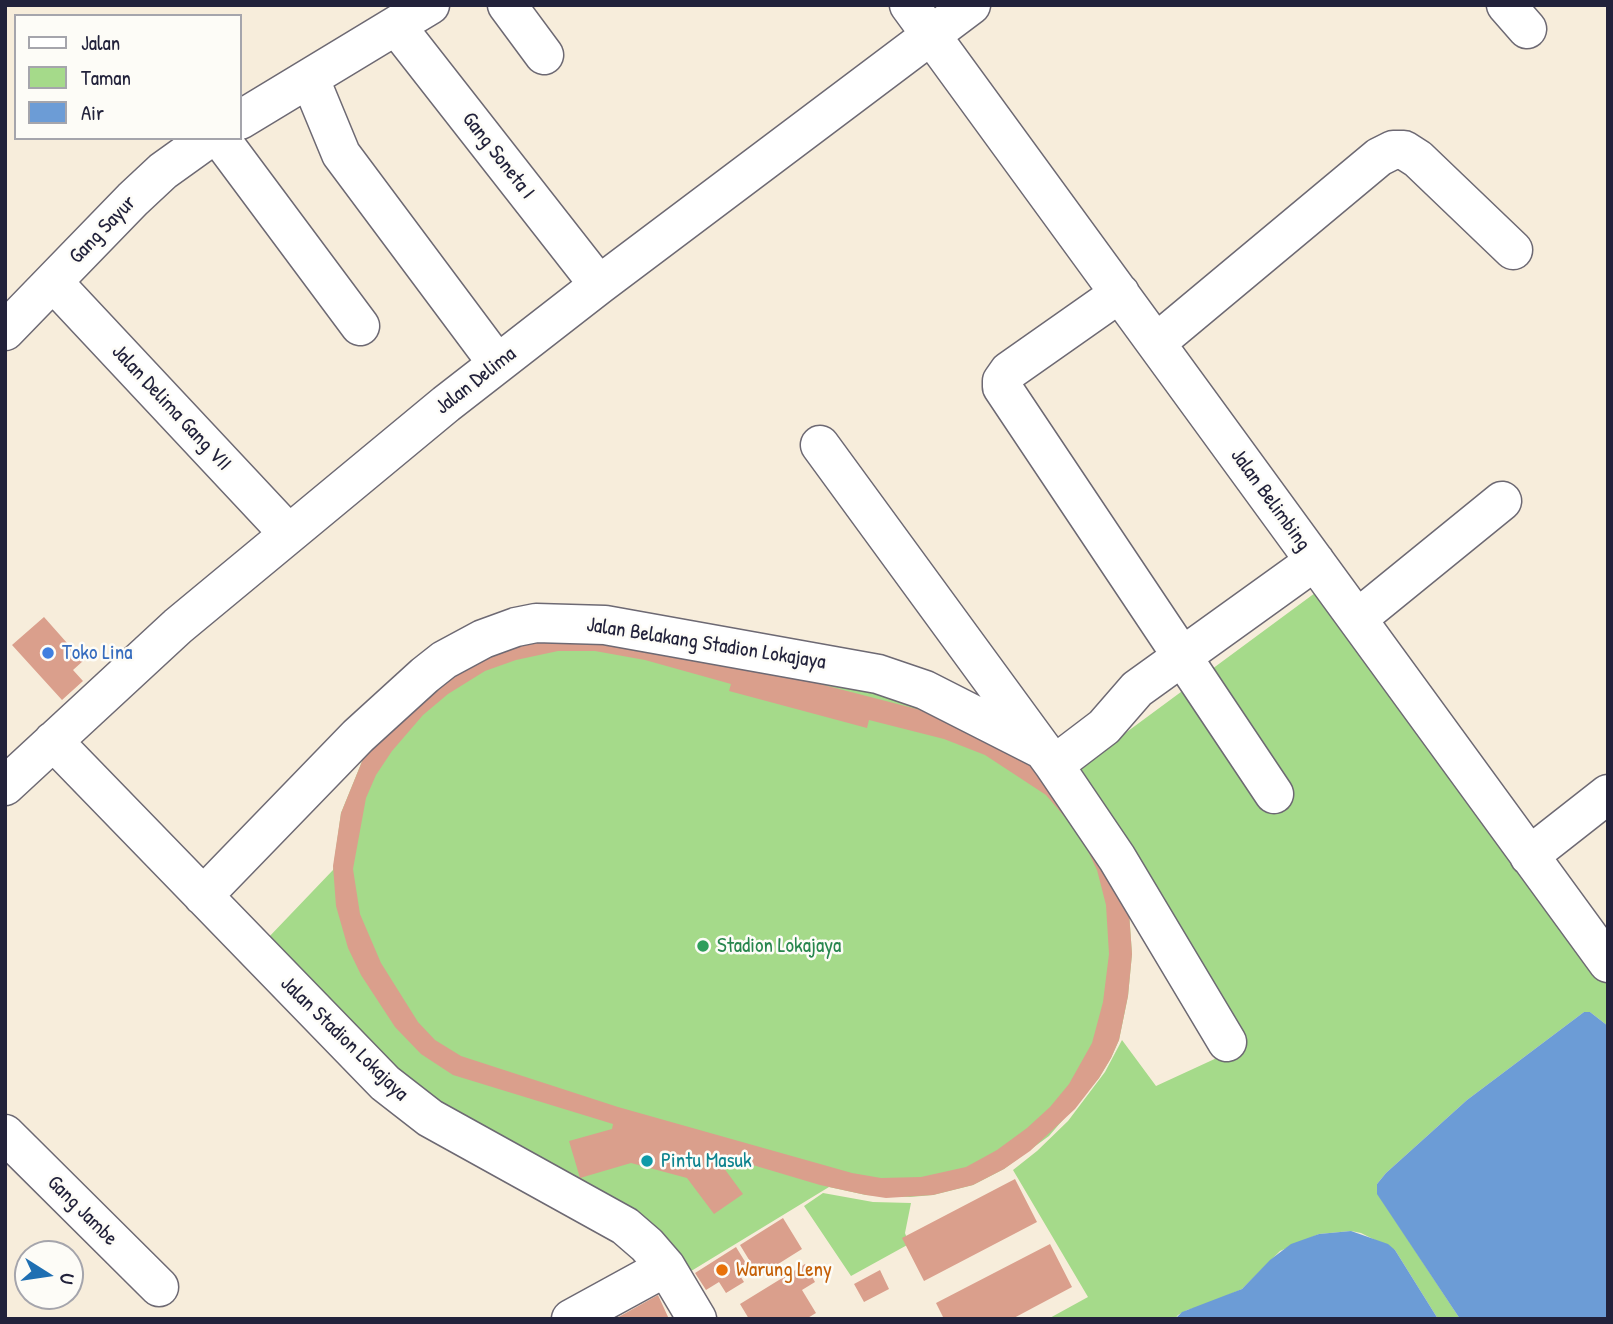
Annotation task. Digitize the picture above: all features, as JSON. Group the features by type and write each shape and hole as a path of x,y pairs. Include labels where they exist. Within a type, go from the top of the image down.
{"street":[{"path":"243,112 310,79 430,5"},
{"path":"507,5 544,55"},
{"name":"Jalan Belimbing","path":"908,5 1608,963"},
{"name":"Jalan Delima","path":"5,786 178,625 497,363 971,5"},
{"name":"Gang Soneta I","path":"397,27 599,285"},
{"path":"310,79 341,153 497,363"},
{"name":"Gang Sayur","path":"5,331 163,171 206,140"},
{"path":"221,140 360,326"},
{"path":"1156,343 1379,157 1393,149 1404,150 1419,159 1513,250"},
{"name":"Jalan Delima Gang VII","path":"53,282 289,534"},
{"path":"1120,293 1009,371 1002,381 1002,387 1274,794"},
{"name":"Jalan Belakang Stadion Lokajaya","path":"820,445 1049,757 1117,858 1227,1042"},
{"path":"1357,619 1502,501"},
{"path":"1049,757 1104,727 1137,689 1315,561"},
{"name":"Jalan Belakang Stadion Lokajaya","path":"203,896 358,736 425,675 444,660 483,639 536,623 577,622 616,626 878,674 925,690 1049,757"},
{"name":"Jalan Stadion Lokajaya","path":"53,741 399,1096 441,1124 612,1218 637,1236 666,1267 697,1319"},
{"path":"1529,856 1608,794"},
{"name":"Gang Jambe","path":"5,1134 159,1287"},
{"path":"571,1319 666,1267"}],"green space":[{"path":"1315,593 1608,976 1608,1026 1590,1012 1584,1012 1467,1100 1377,1184 1378,1194 1460,1319 1438,1319 1395,1250 1361,1233 1351,1231 1319,1234 1280,1251 1242,1289 1187,1310 1175,1319 1048,1319 1088,1297 1013,1170 1068,1121 1105,1072 1122,1040 1156,1086 1245,1045 1078,768"},
{"name":"Stadion Lokajaya","path":"499,641 789,661 1028,745 1129,912 1132,954 1128,996 1119,1040 1099,1078 1049,1136 1004,1169 973,1185 933,1195 910,1197 866,1195 829,1187 683,1276 424,1096 267,939 333,870 341,813 363,759"},
{"path":"823,1193 873,1202 911,1203 905,1233 909,1244 851,1276 804,1206"}],"water":[{"path":"1584,1012 1590,1012 1608,1026 1608,1318 1460,1319 1377,1194 1377,1184 1467,1100"},
{"path":"1351,1231 1388,1244 1395,1250 1438,1319 1175,1319 1182,1312 1242,1289 1270,1260 1291,1244 1319,1234"}],"building":[{"name":"Toko Lina","path":"44,617 83,661 73,670 83,681 62,700 12,645"},
{"path":"499,641 669,645 940,715 1043,771 1129,912 1132,954 1128,996 1119,1040 1099,1078 1075,1109 1030,1151 1004,1169 973,1185 933,1195 886,1198 820,1185 719,1155 718,1160 743,1194 714,1214 687,1178 631,1163 580,1178 569,1141 612,1129 613,1124 453,1075 421,1054 395,1027 361,975 348,948 336,906 333,866 341,813 363,759 385,725","holes":["558,651 595,651 645,660 731,684 729,691 867,728 869,720 944,739 985,755 1046,795 1075,829 1097,870 1106,905 1109,954 1103,1002 1092,1043 1069,1084 1050,1107 997,1150 966,1167 921,1177 881,1178 852,1173 618,1107 461,1056 435,1040 418,1022 381,963 360,914 353,869 366,798 376,775 392,751 423,715 448,694 485,671 516,660"]},
{"path":"1015,1179 1037,1222 924,1281 902,1238"},
{"path":"783,1218 802,1249 759,1276 740,1245"},
{"path":"1050,1244 1072,1287 1012,1319 944,1319 936,1303"},
{"name":"Warung Leny","path":"736,1247 749,1268 739,1274 744,1282 726,1293 719,1282 706,1290 695,1273"},
{"path":"805,1264 815,1282 802,1290 816,1313 806,1319 749,1319 740,1304"},
{"path":"880,1270 889,1289 864,1302 854,1284"},
{"path":"658,1295 669,1319 615,1319"}],"place":[{"name":"Toko Lina","path":"48,653"},
{"name":"Stadion Lokajaya","path":"703,946"},
{"name":"Pintu Masuk","path":"647,1161"},
{"name":"Warung Leny","path":"722,1270"}]}
